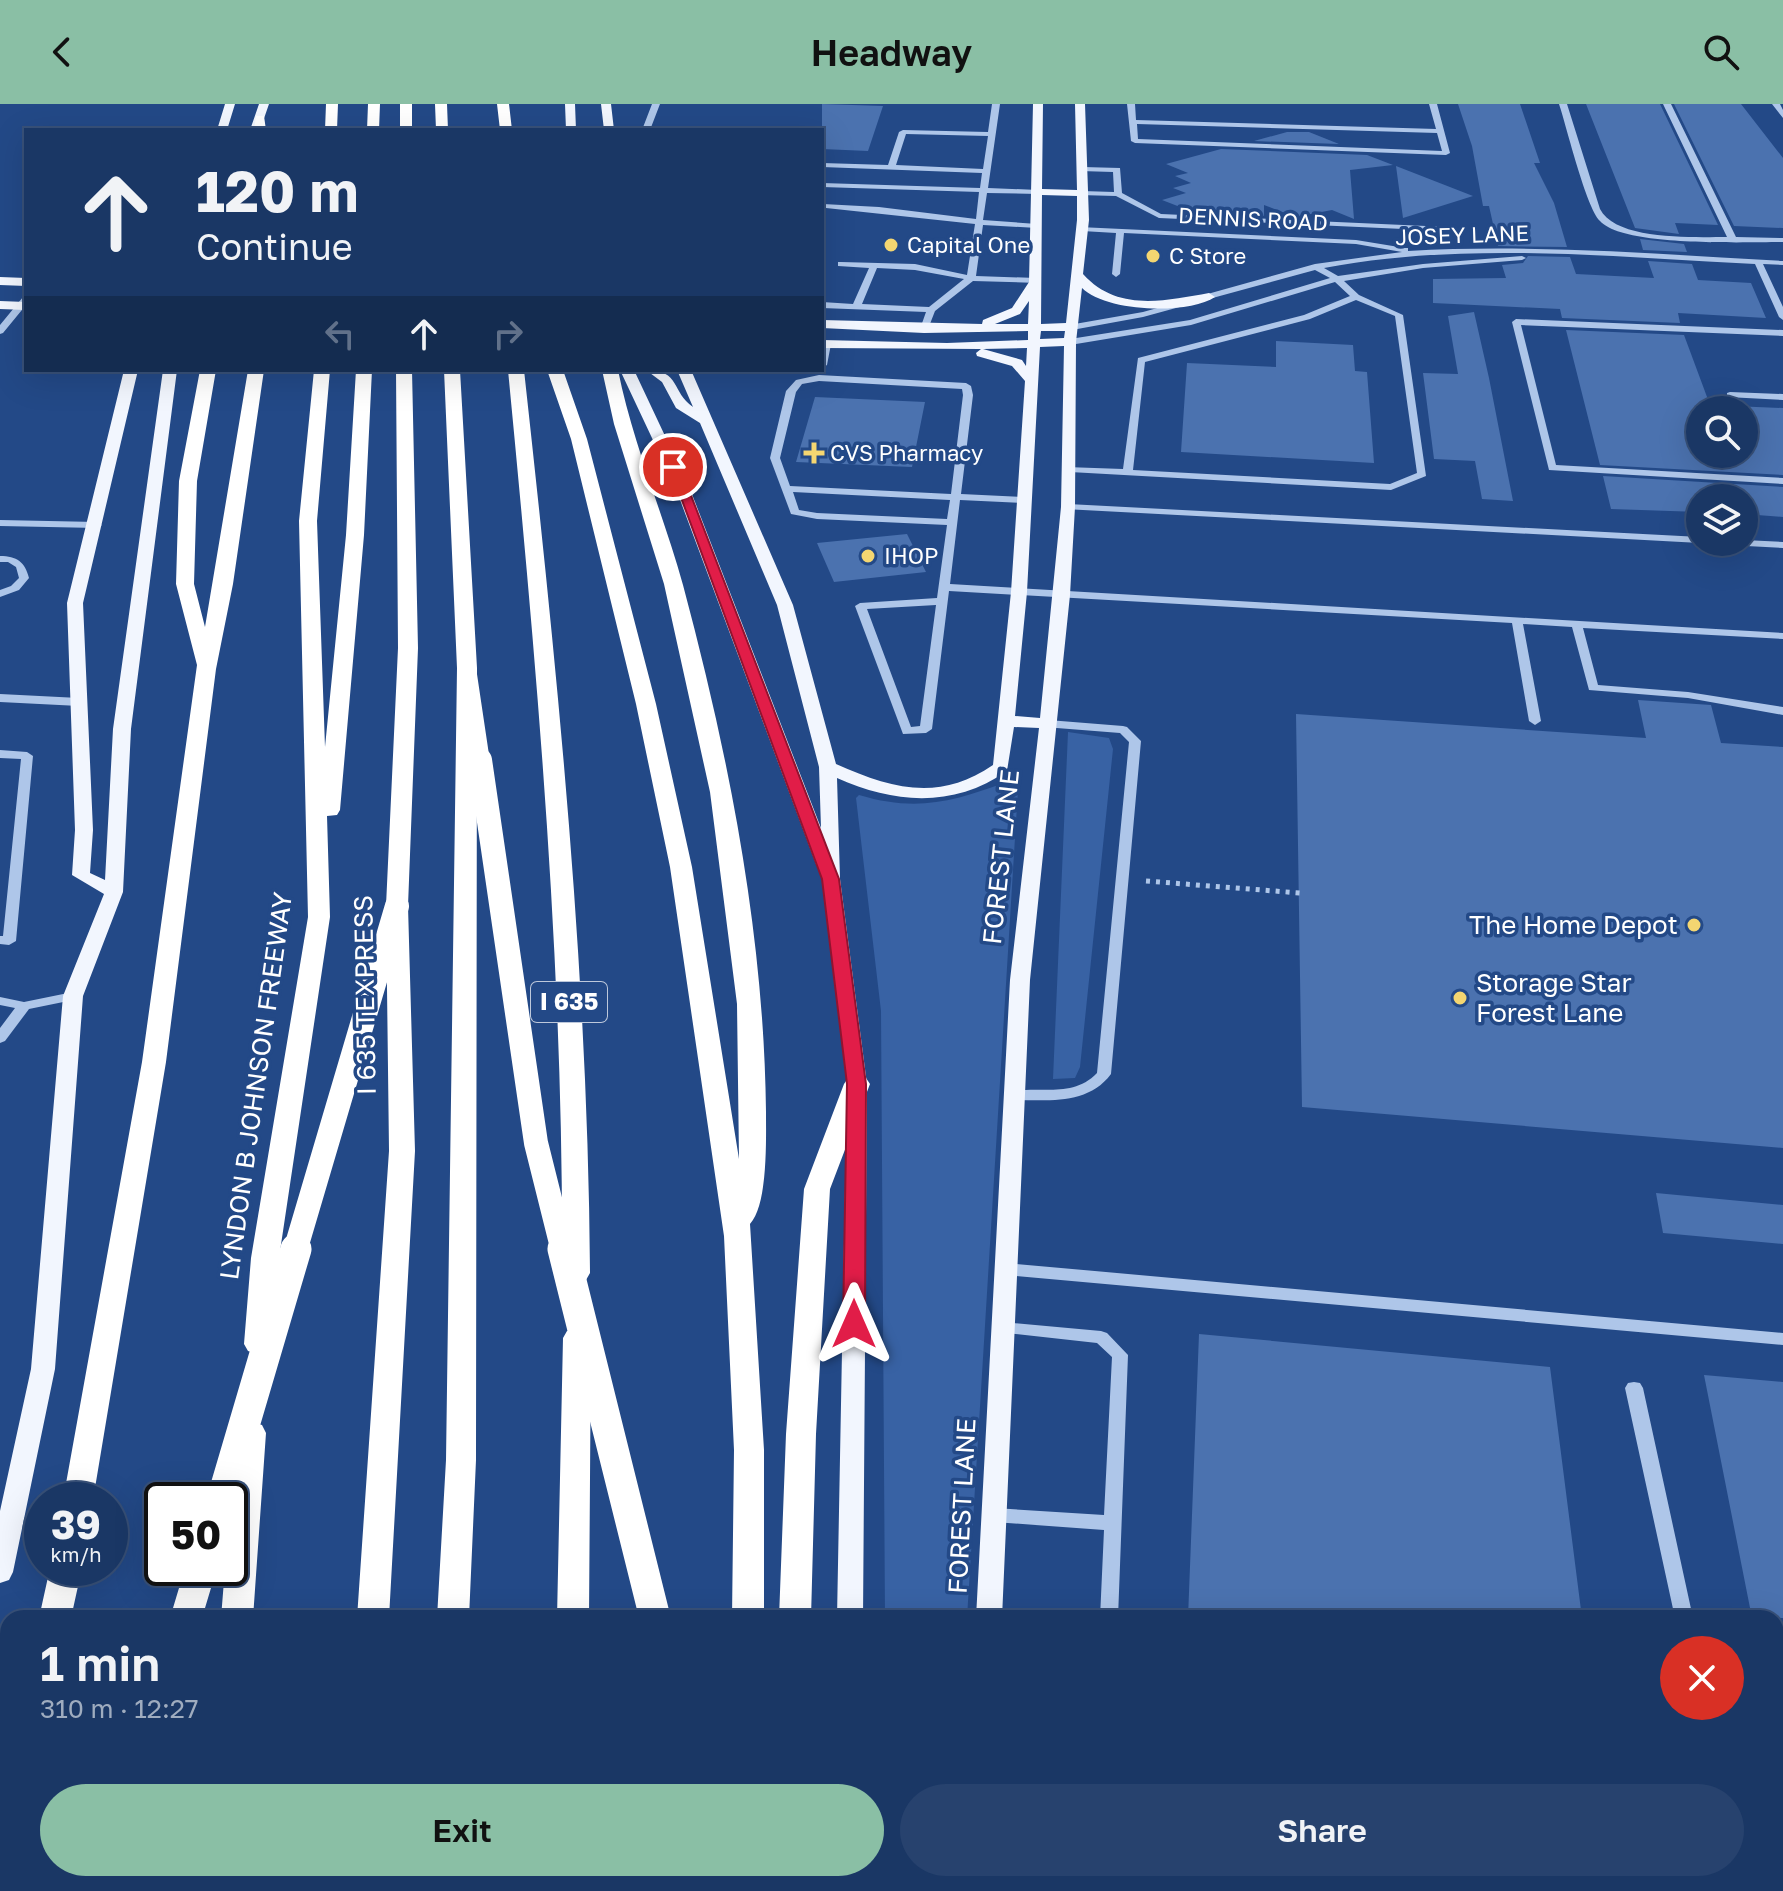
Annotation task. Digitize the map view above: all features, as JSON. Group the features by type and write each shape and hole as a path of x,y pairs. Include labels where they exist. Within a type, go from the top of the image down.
{"highway":[{"path":"331,128 332,104"},
{"path":"373,128 374,104"},
{"path":"406,104 406,128"},
{"path":"441,104 442,128"},
{"path":"503,104 506,128"},
{"path":"206,669 185,584 188,481 208,372"},
{"path":"81,1482 154,1062 199,745 206,669 224,584 256,372"},
{"path":"319,917 355,535 364,372"},
{"name":"I 635 TEXPRESS","path":"373,1610 402,1151 397,906 408,648 404,372"},
{"path":"452,372 467,668 461,1460 453,1610"},
{"name":"LYNDON B JOHNSON FREEWAY","path":"238,1610 265,1258 319,917 308,521 322,378"},
{"name":"I 635","path":"516,379 548,681 576,1140 577,1468 573,1610"},
{"path":"558,380 579,439 646,704 678,852 738,1236 749,1450 748,1610"},
{"path":"612,381 673,583 702,698 733,860 747,994 754,1149 738,1236"},
{"path":"467,668 536,1143 653,1610"},
{"path":"227,1482 307,1218 369,991 397,906"},
{"path":"795,1610 801,1434 817,1189 857,1084"},
{"path":"57,1610 62,1586"},
{"path":"188,1610 196,1586"}],"main road":[{"path":"223,128 230,104"},
{"path":"258,126 264,104"},
{"path":"570,104 571,128"},
{"path":"606,104 609,128"},
{"path":"828,767 884,790 911,794 962,790 985,780 1001,767 1019,592 1034,345 1038,104"},
{"name":"FOREST LANE","path":"989,1610 1020,980 1062,595 1068,507 1071,335 1082,229 1080,104"},
{"path":"1038,192 1082,193"},
{"path":"1078,276 1085,287 1099,296 1120,303 1166,304 1209,297"},
{"path":"0,281 24,282"},
{"path":"955,329 1008,317 1036,281"},
{"path":"0,305 24,303"},
{"name":"JOSEY LANE","path":"829,324 924,329 1034,329 1071,335"},
{"name":"JOSEY LANE","path":"825,344 947,347 1034,345 1071,335"},
{"path":"947,347 1010,360 1031,380"},
{"path":"0,1572 43,1369 73,996 114,892 122,729 170,372"},
{"path":"628,372 707,549 831,879"},
{"path":"656,372 667,380 681,405 706,421"},
{"path":"685,372 785,605 828,767 831,879 857,1084 850,1610"},
{"path":"114,892 81,875 84,830 75,603 97,525 132,374"},
{"path":"1007,721 1048,724"}],"street":[{"path":"647,128 656,104"},
{"path":"924,329 931,310 971,278 996,104"},
{"path":"1131,104 1135,141 1446,153 1433,104"},
{"path":"1563,104 1596,209 1601,219 1611,226 1646,234 1783,240"},
{"path":"1667,104 1732,238"},
{"path":"1776,104 1783,116"},
{"path":"1133,122 1440,131"},
{"path":"891,168 903,132 993,134"},
{"path":"824,165 984,171"},
{"path":"824,212 827,186 837,166"},
{"path":"1083,169 1117,170 1118,194"},
{"path":"827,186 1038,192"},
{"path":"883,208 888,187"},
{"path":"1082,193 1118,194 1159,216 1448,229"},
{"path":"826,206 883,208 980,224 1037,226"},
{"name":"DENNIS ROAD","path":"1082,229 1356,242 1421,253"},
{"path":"1116,274 1120,231"},
{"name":"JOSEY LANE","path":"1071,335 1315,267 1421,253 1480,249 1558,253"},
{"path":"1558,253 1783,263"},
{"name":"JOSEY LANE","path":"1071,335 1191,322 1337,279 1558,253"},
{"path":"1758,262 1783,317"},
{"path":"841,264 915,267 971,278 1036,281"},
{"path":"829,324 851,307 874,265"},
{"path":"1070,469 1391,487 1422,474 1399,315 1356,297 1337,279 1315,267"},
{"path":"1128,472 1141,360 1307,317 1356,297"},
{"path":"0,331 24,303"},
{"path":"824,305 931,310"},
{"path":"1783,333 1516,322 1552,468 1783,481"},
{"path":"824,371 966,386 968,395 926,729 907,731 860,606 942,601"},
{"path":"819,372 799,382 791,391 775,458 792,508 805,515 952,522"},
{"path":"1730,395 1783,397"},
{"path":"785,489 1023,500"},
{"path":"1068,507 1686,539"},
{"path":"0,523 97,525"},
{"path":"1758,544 1783,545"},
{"path":"0,559 10,559 21,566 24,578 15,588 0,594"},
{"path":"944,587 1783,636"},
{"path":"1517,621 1535,721"},
{"path":"1577,624 1593,688 1688,695 1783,711"},
{"path":"0,698 79,702"},
{"path":"1014,1095 1076,1094 1089,1089 1104,1074 1135,741 1123,730 1048,724"},
{"path":"0,754 27,756 9,941 0,940"},
{"path":"0,1001 24,1006 73,996"},
{"path":"0,1038 24,1006"},
{"path":"1006,1269 1783,1339"},
{"path":"1003,1328 1101,1337 1120,1355 1109,1610"},
{"path":"1634,1388 1682,1610"},
{"path":"994,1515 1113,1523"}],"path":[{"path":"1122,879 1300,893"}],"shaded area":[{"path":"1068,732 1109,738 1113,749 1080,1067 1075,1078 1053,1079"},
{"path":"1006,782 1016,784 1018,789 967,1610 885,1610 881,1011 856,798 859,795 917,804 969,795"}],"building":[{"path":"822,104 883,106 868,151 824,149"},
{"path":"1458,104 1520,104 1540,163 1534,163 1554,203 1567,247 1498,246 1489,206 1483,206 1472,146"},
{"path":"1586,104 1660,104 1718,225 1675,223 1679,234 1635,228"},
{"path":"1674,104 1741,104 1783,158 1783,228 1734,226"},
{"path":"1287,132 1309,132 1339,144 1254,141"},
{"path":"1221,149 1367,155 1393,165 1350,170 1354,219 1332,210 1295,217 1264,205 1264,216 1193,212 1162,200 1186,193 1173,188 1191,183 1175,176 1188,173 1166,164"},
{"path":"1396,166 1473,196 1403,218"},
{"path":"1640,239 1684,244 1687,252 1643,250"},
{"path":"1528,256 1570,257 1576,274 1654,278 1648,261 1692,264 1698,280 1751,283 1766,318 1678,313 1680,323 1562,318 1560,309 1433,303 1433,279 1506,278 1502,265 1523,263"},
{"path":"1474,312 1513,501 1482,499 1475,461 1434,459 1423,373 1458,374 1448,316"},
{"path":"1566,330 1684,335 1707,396 1686,396 1686,468 1758,468 1758,407 1783,408 1783,475 1600,465"},
{"path":"1276,341 1353,345 1355,371 1367,372 1374,463 1181,452 1187,363 1276,367"},
{"name":"CVS Pharmacy","path":"815,397 925,402 912,467 796,462"},
{"path":"1603,476 1734,484 1686,484 1686,512 1611,509"},
{"path":"1758,485 1783,487 1783,517 1758,515"},
{"name":"IHOP","path":"907,534 926,572 834,582 817,543"},
{"name":"Storage Star Forest Lane","path":"1638,700 1711,705 1721,743 1783,747 1783,1148 1302,1107 1296,714 1646,738"},
{"path":"1656,1193 1783,1205 1783,1244 1663,1233"},
{"path":"1199,1334 1550,1367 1581,1610 1188,1610"},
{"path":"1704,1375 1783,1382 1783,1610 1750,1610"}],"place":[{"name":"Capital One","path":"891,245"},
{"name":"C Store","path":"1153,256"},
{"name":"CVS Pharmacy","path":"814,453"},
{"name":"IHOP","path":"868,556"},
{"name":"The Home Depot","path":"1694,925"},
{"name":"Storage Star Forest Lane","path":"1460,998"}],"route":[{"path":"673,467 831,879 857,1084 854,1324"}]}
